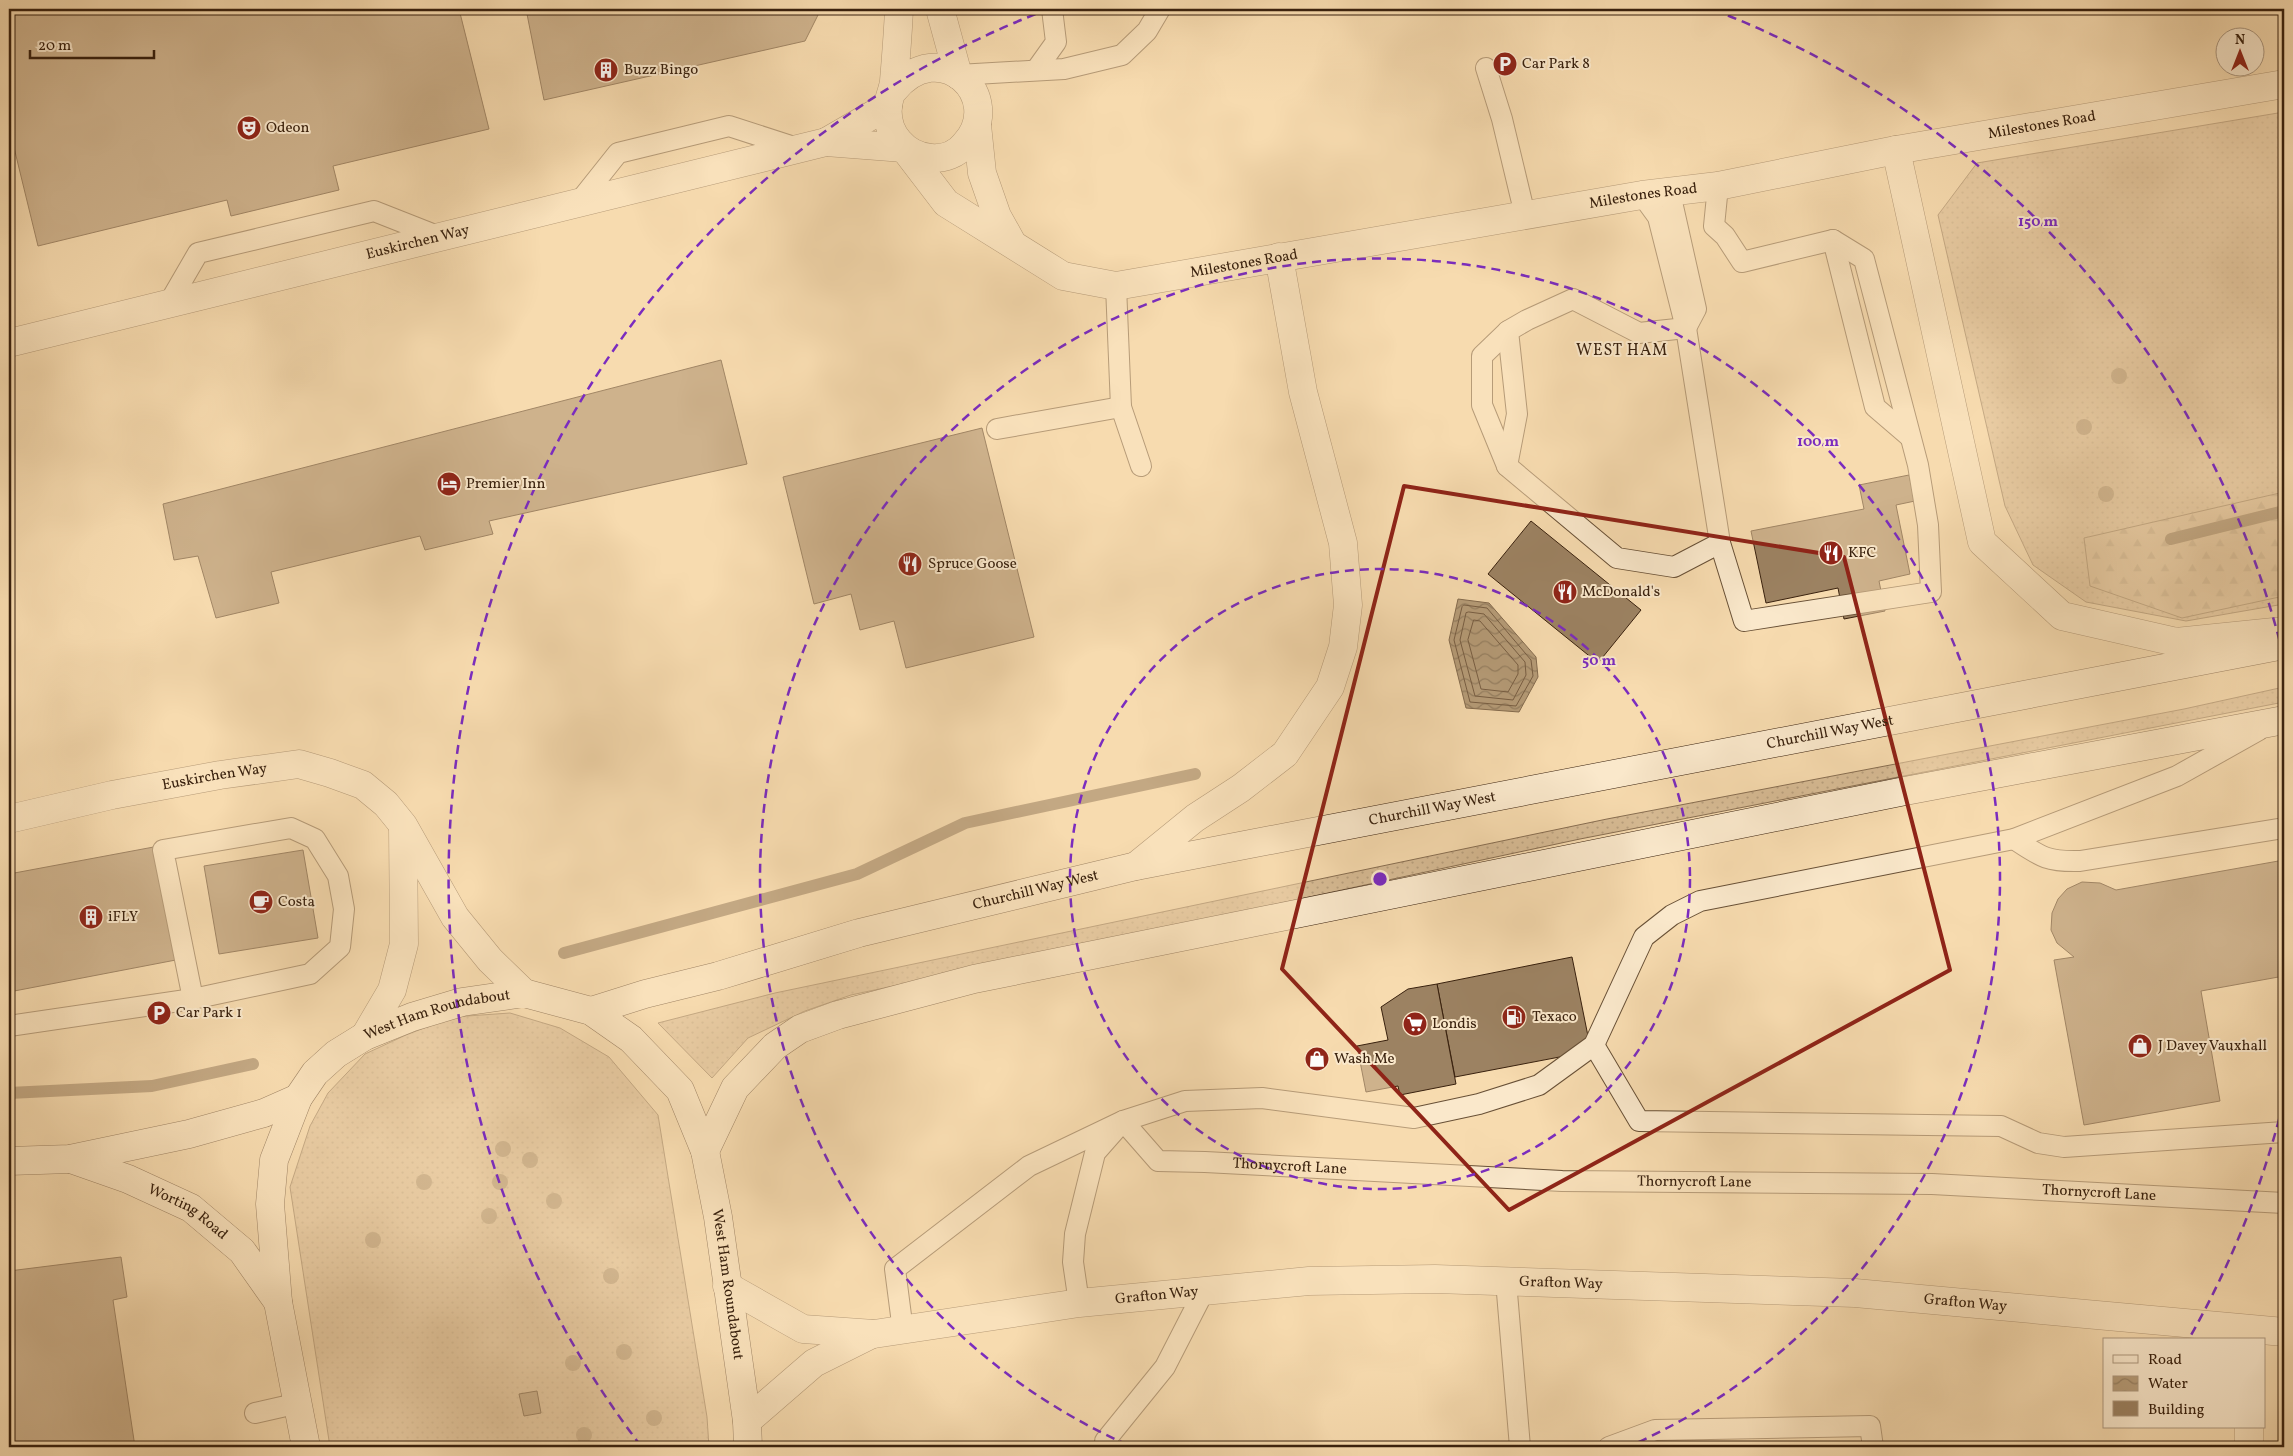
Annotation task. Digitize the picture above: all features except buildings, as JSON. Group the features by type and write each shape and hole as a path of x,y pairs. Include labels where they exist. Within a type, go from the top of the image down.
{"street":[{"path":"891,98 903,79 916,70 945,68 969,84 976,97 979,111 977,125 971,138 961,149 948,156 933,158 918,155 904,148 894,136 888,122 899,9"},
{"path":"940,9 958,75"},
{"name":"Milestones Road","path":"904,148 946,203 1063,276 1116,286 1642,195 1718,186 1896,150 2284,84"},
{"name":"Euskirchen Way","path":"826,142 891,98"},
{"name":"Milestones Road","path":"977,125 982,173 997,216 1012,243"},
{"name":"Euskirchen Way","path":"9,343 797,148 826,142 904,148"},
{"path":"1896,150 1982,542 2062,616 2176,642 2284,631"},
{"path":"1136,866 1195,818 1241,788 1284,754 1330,687 1343,647 1348,605 1343,543 1303,392 1279,258"},
{"name":"Churchill Way West","path":"591,1011 859,933 1136,866 2284,645"},
{"path":"705,1151 734,1088 752,1069 775,1046 800,1029 838,1015 974,980 1013,972 1905,791 2278,721"},
{"name":"Euskirchen Way","path":"9,819 121,794 220,775 299,764 362,785 386,804 403,825 455,917 490,960 524,993"},
{"path":"365,1036 392,990 404,944 403,825"},
{"name":"West Ham Roundabout","path":"306,1447 278,1302 270,1204 274,1160 298,1098 315,1073 336,1054 365,1036 412,1017 462,1002 524,993 591,1011 631,1039 680,1090 705,1151 718,1217 747,1420 748,1447"},
{"name":"Worting Road","path":"9,1161 70,1159 189,1134 264,1113 298,1098"},
{"name":"Worting Road","path":"70,1159 128,1179 191,1208 242,1252 278,1302"},
{"name":"Grafton Way","path":"727,1286 803,1329 874,1334 903,1331 1022,1310 1079,1303 1309,1281 1435,1279 1855,1293 2250,1334 2284,1332"},
{"name":"Grafton Way","path":"747,1420 814,1363 874,1334"},
{"path":"2249,1428 2249,1447"}],"lane":[{"path":"1036,70 1056,42 1052,9"},
{"path":"958,75 1064,69 1122,54 1147,31 1160,9"},
{"path":"1486,68 1502,119 1525,215"},
{"path":"579,202 618,153 729,126 797,148"},
{"path":"1642,195 1658,218 1686,328 1720,542 1744,621 1931,592 1928,525 1918,465 1864,259 1833,240 1742,262 1725,236 1714,226 1718,186"},
{"path":"1670,193 1696,309 1686,328"},
{"path":"169,303 198,253 374,210 440,237"},
{"path":"1833,240 1875,407 1910,437"},
{"path":"1116,286 1121,407 1141,466"},
{"path":"1686,328 1639,333 1573,299 1508,331 1482,356 1482,404 1507,466 1617,558 1674,567 1720,542"},
{"path":"1507,466 1518,414 1508,331"},
{"path":"997,429 1121,407"},
{"path":"903,1331 895,1269 1029,1166 1123,1121 1185,1101 1262,1098 1414,1118 1479,1104 1539,1085 1594,1045 1644,937 1672,915 1700,901 2014,839 2178,776 2278,721"},
{"path":"9,1026 193,999 310,974 340,947 344,909 338,876 315,839 291,828 163,850 193,999"},
{"path":"2014,839 2042,858 2060,862 2080,861 2284,828"},
{"path":"1594,1045 1639,1121 2001,1126 2038,1143 2064,1146 2284,1132"},
{"path":"1079,1303 1073,1262 1080,1216 1095,1153 1123,1121"},
{"name":"Thornycroft Lane","path":"1123,1121 1158,1161 1562,1181 1932,1184 2284,1203"},
{"path":"1506,1281 1520,1447"},
{"path":"1105,1441 1165,1367 1204,1292"},
{"path":"255,1413 299,1403"},
{"path":"1609,1447 1655,1430 1870,1426 1873,1447"}],"highlighted area":[{"path":"1404,486 1844,557 1950,970 1509,1210 1282,969"}],"green space":[{"path":"2284,112 2284,604 2186,621 2086,602 2033,565 2005,506 1938,215 1977,163"},
{"path":"2284,492 2284,596 2182,618 2090,586 2084,538"},
{"path":"2284,687 2284,702 1580,839 851,995 805,1011 748,1038 712,1078 658,1023 775,993 1607,819 2184,709"},
{"path":"510,1013 560,1028 609,1057 658,1115 707,1417 709,1447 330,1447 290,1187 310,1126 328,1093 365,1054 406,1035 453,1017"}],"water":[{"path":"1458,599 1489,603 1536,657 1538,677 1519,712 1466,708 1449,640"}],"waterway":[{"path":"2171,539 2284,511"},
{"path":"564,953 857,874 965,823 1195,774"},
{"path":"9,1093 152,1086 253,1064"}],"place":[{"name":"Car Park 8","path":"1505,64"},
{"name":"Buzz Bingo","path":"606,70"},
{"name":"Odeon","path":"249,128"},
{"name":"Premier Inn","path":"449,484"},
{"name":"KFC","path":"1831,553"},
{"name":"Spruce Goose","path":"910,564"},
{"name":"McDonald's","path":"1565,592"},
{"name":"Costa","path":"261,902"},
{"name":"iFLY","path":"91,917"},
{"name":"Car Park 1","path":"159,1013"},
{"name":"Texaco","path":"1514,1017"},
{"name":"Londis","path":"1415,1024"},
{"name":"J Davey Vauxhall","path":"2140,1046"},
{"name":"Wash Me","path":"1317,1059"}],"district":[{"name":"WEST HAM","path":"1622,351"}]}
